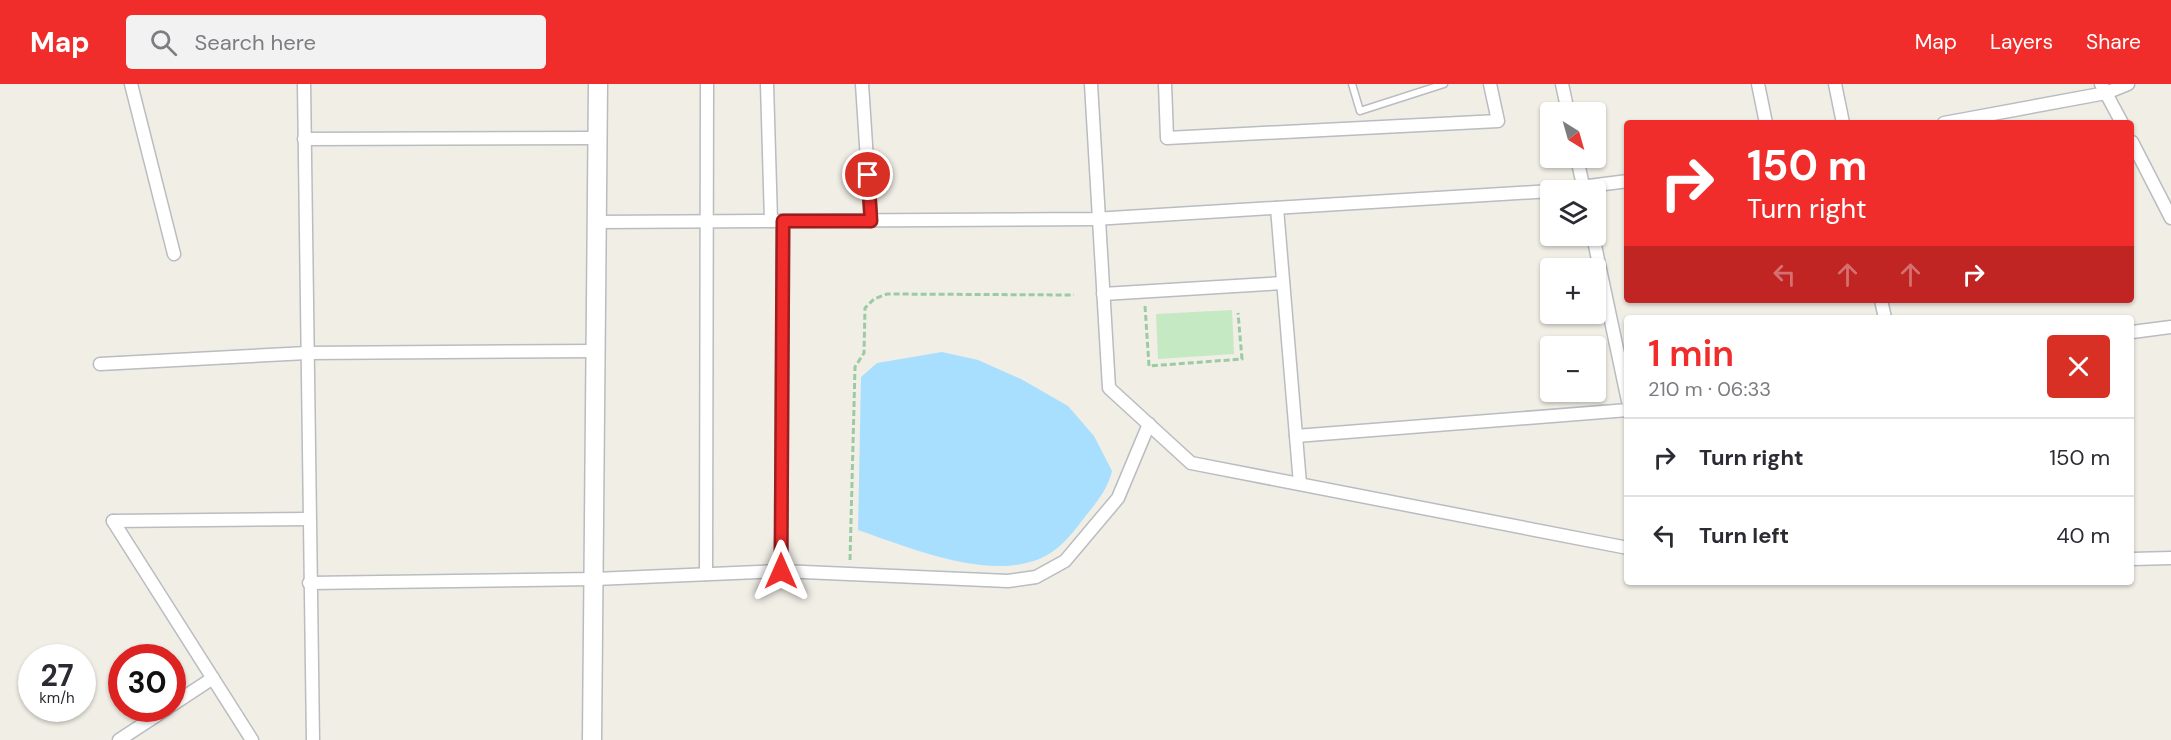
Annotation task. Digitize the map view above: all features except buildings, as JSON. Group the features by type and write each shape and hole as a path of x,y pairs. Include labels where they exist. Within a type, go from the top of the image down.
{"main road":[{"path":"592,740 598,84"}],"street":[{"path":"131,84 174,254"},
{"path":"304,84 309,583 313,740"},
{"path":"706,574 707,84"},
{"path":"767,84 777,221 781,571"},
{"path":"862,84 871,221"},
{"path":"1092,84 1109,387 1191,463 1624,547"},
{"path":"1165,84 1167,138 1498,121 1490,84"},
{"path":"1562,84 1566,102"},
{"path":"1758,84 1765,120"},
{"path":"1835,84 1842,120"},
{"path":"1974,120 2128,84"},
{"path":"2104,89 2120,120"},
{"path":"304,140 597,138"},
{"path":"2134,146 2171,218"},
{"path":"1606,186 1624,182"},
{"path":"597,222 1099,219 1540,192"},
{"path":"1277,208 1300,484"},
{"path":"1595,246 1624,382"},
{"path":"1103,294 1283,283"},
{"path":"2134,332 2171,327"},
{"path":"99,364 307,353 596,351"},
{"path":"1296,436 1624,410"},
{"path":"309,583 595,579 781,571 1008,581 1036,577 1065,561 1118,498 1149,424"},
{"path":"252,740 113,521 309,519"},
{"path":"2134,559 2171,558"},
{"path":"186,696 213,678"},
{"path":"119,740 147,722"}],"lane":[{"path":"1352,84 1360,111 1444,84"}],"path":[{"path":"1144,291 1149,366 1242,359 1238,313"},
{"path":"850,574 855,367 864,353 865,308 874,299 887,294 1074,295"}],"green space":[{"path":"1232,310 1234,354 1158,359 1156,314"}],"water":[{"path":"942,352 978,360 1021,379 1068,406 1094,436 1112,471 1110,479 1100,498 1074,531 1049,554 1028,563 1005,566 979,565 928,554 858,530 861,377 877,363"}],"route":[{"path":"781,571 783,221 871,221 868,175"}]}
